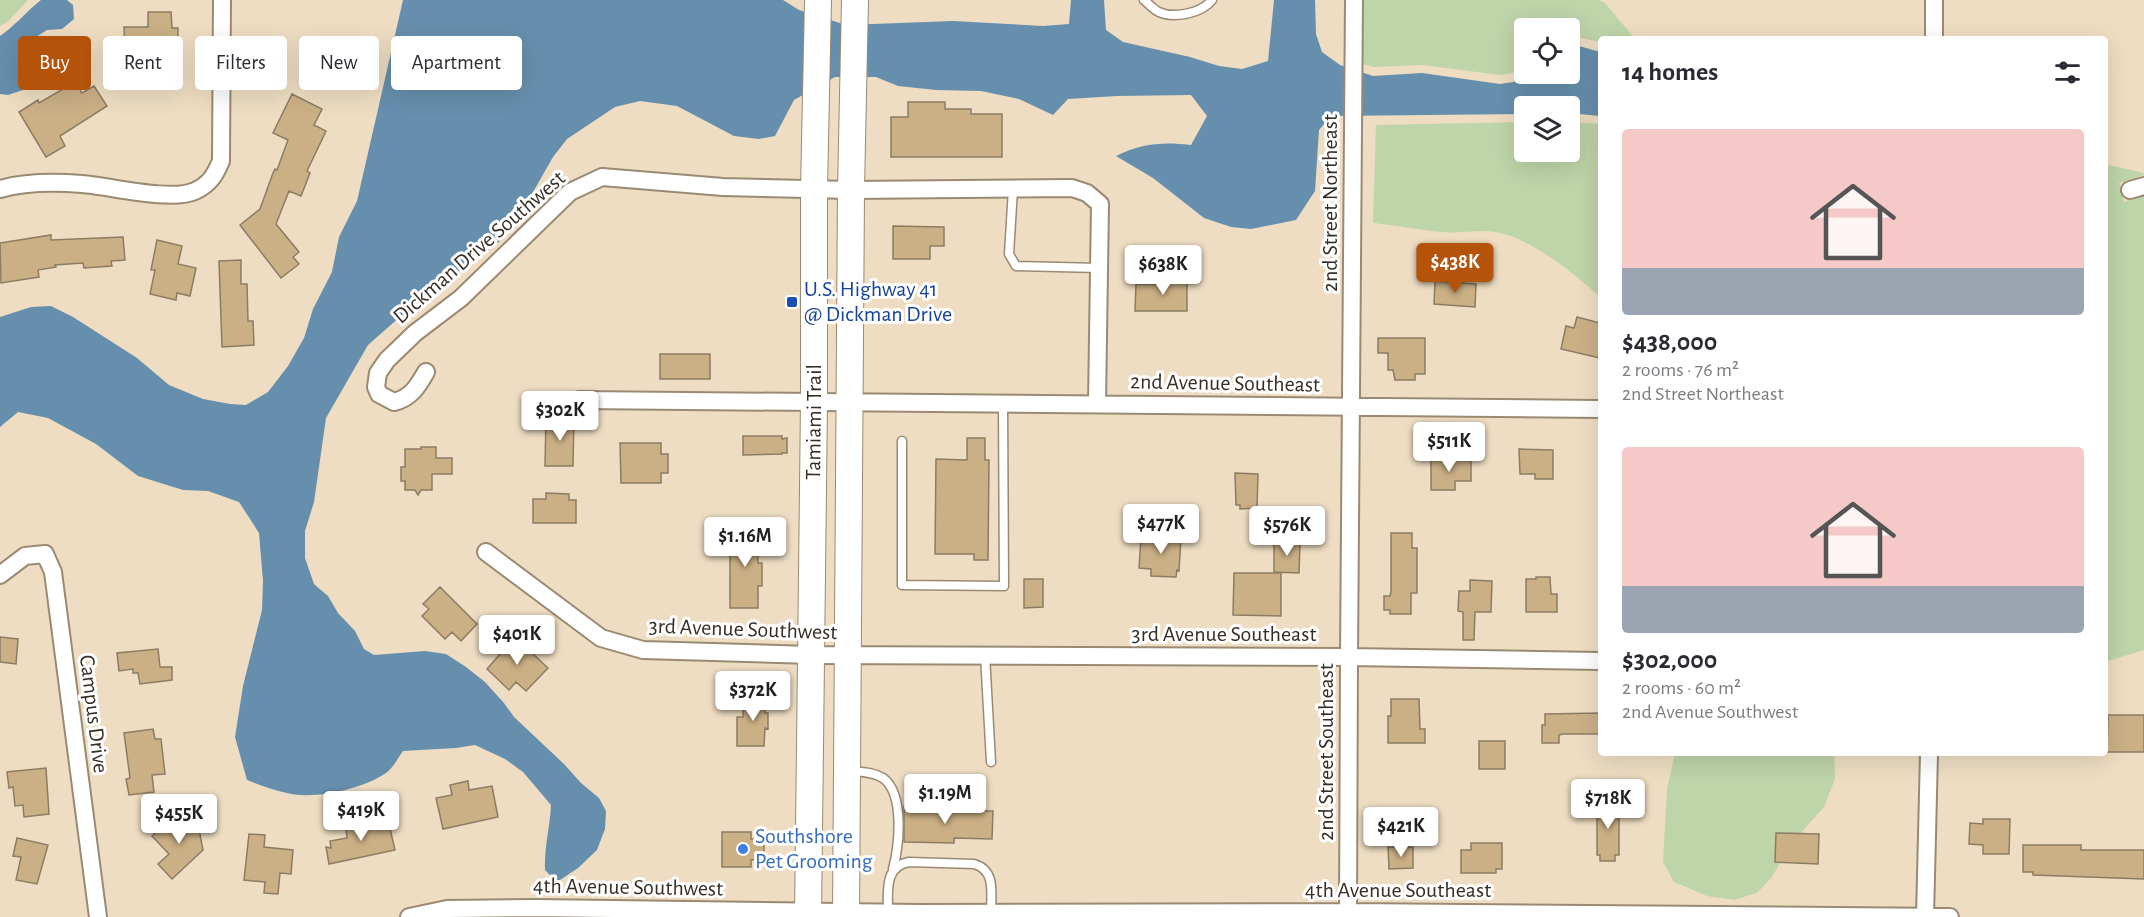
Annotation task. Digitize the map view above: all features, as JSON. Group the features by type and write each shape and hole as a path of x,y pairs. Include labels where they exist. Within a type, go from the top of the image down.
{"main road":[{"name":"Tamiami Trail","path":"808,914 817,5"},
{"name":"Tamiami Trail","path":"846,914 851,190 855,7"}],"street":[{"path":"0,189 14,185 81,184 175,195 194,191 213,179 221,160 222,0"},
{"name":"2nd Street Northeast","path":"1351,407 1354,0"},
{"path":"1934,0 1934,36"},
{"name":"Dickman Drive Southwest","path":"426,372 417,388 405,399 394,402 379,393 376,387 378,373 404,343 461,298 570,192 602,177 723,187 851,190 1072,188 1087,193 1100,204 1099,268"},
{"path":"1097,404 1099,268"},
{"name":"2nd Avenue Southeast","path":"579,400 1598,409"},
{"name":"2nd Street Southeast","path":"1348,915 1351,407"},
{"name":"3rd Avenue Southwest","path":"486,552 601,638 643,650 848,655"},
{"name":"Campus Drive","path":"0,575 25,556 45,554 53,572 98,917"},
{"name":"3rd Avenue Southeast","path":"848,655 1348,657 1598,661"},
{"path":"1926,917 1929,756"},
{"name":"4th Avenue Southwest","path":"409,917 447,909 846,914"},
{"name":"4th Avenue Southeast","path":"846,914 888,912 918,915 991,913 1950,917"}],"lane":[{"path":"1144,0 1158,12 1175,16 1207,6 1212,0"},
{"path":"1013,189 1009,254 1016,266 1099,268"},
{"path":"902,441 902,585 1004,586 1003,403"},
{"path":"985,655 991,762"},
{"path":"847,771 876,775 885,779 897,802 898,840 888,885 888,912"},
{"path":"893,869 901,863 909,862 983,866 989,873 991,913"}],"green space":[{"path":"0,0 28,0 0,26"},
{"path":"1363,0 1599,0 1605,3 1632,36 1598,36 1598,42 1580,38 1580,18 1514,18 1514,73 1500,75 1423,65 1374,67 1363,64"},
{"path":"1514,122 1514,162 1580,162 1580,123 1598,124 1598,295 1552,258 1524,241 1509,236 1489,231 1441,232 1373,223 1376,125"},
{"path":"2108,165 2144,173 2144,175 2119,183 2124,202 2144,196 2144,650 2108,661"},
{"path":"1674,756 1834,756 1835,779 1824,807 1798,836 1772,877 1758,892 1735,900 1707,896 1674,882 1663,862 1667,789"}],"water":[{"path":"41,0 67,0 73,5 74,19 62,29 47,30 38,36 18,36 18,90 23,90 8,95 0,94 0,36"},
{"path":"403,0 783,0 799,10 846,25 953,21 1043,26 1069,24 1071,0 1104,0 1106,30 1123,42 1219,66 1242,69 1268,61 1274,0 1315,0 1316,34 1322,52 1340,65 1373,76 1422,73 1500,84 1514,82 1514,84 1580,84 1580,46 1598,51 1598,116 1580,114 1580,96 1514,96 1514,114 1331,116 1319,130 1315,191 1296,220 1251,229 1231,227 1204,218 1153,178 1116,156 1153,144 1191,145 1207,116 1191,95 1068,99 1053,115 1019,99 981,91 898,86 876,77 835,77 794,100 775,136 759,139 734,136 677,106 640,101 615,107 567,139 553,157 516,222 499,242 418,301 368,345 326,418 314,502 305,531 305,558 314,584 328,596 338,613 355,631 364,649 374,655 425,651 446,654 485,682 514,717 599,798 606,811 605,829 597,850 578,868 557,882 545,870 551,805 523,772 505,759 475,745 403,751 389,771 365,784 338,792 298,795 247,780 235,737 243,686 262,610 263,581 259,533 239,502 208,491 183,490 138,476 96,444 48,418 18,412 0,427 0,317 31,307 51,306 73,317 137,358 169,385 203,399 246,405 268,392 288,366 304,338 313,309 332,272 339,237 357,201 391,52 391,90 522,90 522,36 395,36"}],"building":[{"path":"148,12 171,12 172,28 178,28 178,36 124,36 124,27 148,27"},
{"path":"94,86 107,106 60,136 65,146 46,157 19,112 38,100 39,103 61,90 80,90 82,93 91,90"},
{"path":"292,94 322,109 314,125 326,131 307,171 310,173 301,196 289,191 276,224 299,252 293,257 299,264 281,278 240,225 260,209 273,173 275,169 277,170 288,140 273,133"},
{"path":"908,102 945,102 945,109 971,109 971,114 1002,114 1002,157 891,157 891,117 908,117"},
{"path":"893,226 944,227 944,246 930,246 930,259 893,259"},
{"path":"51,235 51,240 123,237 125,260 111,261 112,266 84,268 83,263 55,265 56,267 38,270 39,277 1,283 0,243"},
{"path":"157,240 182,246 178,264 196,268 190,296 177,293 176,300 150,294 155,270 151,270"},
{"path":"241,260 241,284 247,284 248,321 253,321 254,345 222,347 219,261"},
{"path":"1162,277 1187,278 1187,311 1135,311 1136,284 1162,284"},
{"path":"1435,281 1476,284 1475,307 1434,304"},
{"path":"1577,317 1598,322 1598,358 1561,349 1566,326 1574,328"},
{"path":"1378,338 1425,338 1425,374 1415,374 1415,380 1395,380 1393,370 1388,370 1388,353 1378,353"},
{"path":"660,354 710,354 710,379 660,379"},
{"path":"546,417 574,417 573,466 545,466"},
{"path":"743,436 782,436 782,439 787,438 787,453 743,455"},
{"path":"967,438 985,438 985,460 989,460 988,560 974,560 974,554 935,554 936,459 967,460"},
{"path":"620,443 661,443 661,454 668,454 668,473 661,473 661,483 621,483"},
{"path":"421,447 436,447 436,458 452,458 452,474 432,474 432,490 421,490 418,495 415,490 405,490 405,481 401,481 401,467 405,467 405,449 421,449"},
{"path":"1519,449 1553,450 1553,479 1535,479 1535,474 1520,474"},
{"path":"1431,458 1471,458 1471,481 1455,481 1455,490 1431,490"},
{"path":"1235,473 1258,474 1257,508 1240,509 1240,505 1236,505"},
{"path":"546,493 569,494 569,500 576,500 576,523 533,523 533,499 546,499"},
{"path":"757,527 758,563 762,563 762,586 758,586 758,608 730,608 730,528"},
{"path":"1391,533 1412,533 1412,548 1417,548 1417,593 1411,593 1411,614 1390,614 1390,610 1384,610 1384,596 1390,596 1391,592"},
{"path":"1152,535 1181,537 1179,571 1177,570 1176,577 1151,576 1151,569 1139,568 1141,538 1152,539"},
{"path":"1274,542 1300,543 1299,573 1274,572"},
{"path":"1234,573 1281,573 1281,616 1233,615"},
{"path":"1536,577 1550,577 1551,594 1557,594 1557,612 1526,612 1526,579 1536,579"},
{"path":"1024,579 1043,579 1043,607 1024,608"},
{"path":"1470,580 1492,581 1491,612 1475,612 1474,640 1463,640 1463,612 1458,611 1459,591 1470,591"},
{"path":"440,587 477,624 461,641 452,632 445,639 422,616 429,609 423,604"},
{"path":"0,637 18,639 16,664 0,662"},
{"path":"515,637 548,668 526,691 516,682 509,690 487,669"},
{"path":"158,649 160,667 172,667 172,680 140,684 138,673 133,673 133,669 119,671 117,653"},
{"path":"744,694 765,694 768,729 765,728 764,746 737,746 737,717 743,717"},
{"path":"1391,699 1419,699 1420,729 1425,729 1425,743 1388,743 1388,716 1391,716"},
{"path":"1598,713 1598,734 1563,734 1559,735 1559,743 1542,743 1542,725 1545,725 1545,714"},
{"path":"2108,715 2144,715 2144,752 2108,752"},
{"path":"153,729 155,739 161,739 165,774 152,775 154,792 129,795 126,779 130,778 124,733"},
{"path":"1479,741 1505,741 1505,769 1479,769"},
{"path":"46,768 49,814 24,817 23,805 15,806 13,787 9,788 7,772"},
{"path":"468,781 469,790 492,786 498,817 443,829 436,798 452,795 450,785"},
{"path":"1597,801 1619,801 1619,855 1615,855 1615,861 1600,861 1600,855 1597,855"},
{"path":"904,806 950,806 950,811 993,811 992,839 954,838 954,843 904,842"},
{"path":"174,816 181,823 188,816 199,829 203,850 172,879 158,864 169,854 152,836"},
{"path":"367,816 368,824 376,823 377,827 389,824 395,850 329,864 326,847 331,848 330,841 347,838 346,829 353,826 352,820"},
{"path":"1983,819 2010,819 2009,854 1983,854 1983,845 1969,844 1970,823 1983,824"},
{"name":"Southshore Pet Grooming","path":"722,832 751,832 751,839 764,839 764,859 751,860 751,867 722,867"},
{"path":"1776,833 1819,834 1818,864 1775,862"},
{"path":"249,834 265,835 264,847 293,850 291,874 280,873 278,894 264,893 265,882 244,880"},
{"path":"17,838 48,845 37,884 16,880 21,857 13,856"},
{"path":"1471,843 1502,843 1502,869 1496,869 1496,873 1461,873 1461,850 1471,850"},
{"path":"2023,845 2081,845 2081,850 2144,850 2144,879 2033,875 2033,872 2023,872"},
{"path":"1388,847 1413,847 1413,868 1389,869"}],"place":[{"name":"U.S. Highway 41 @ Dickman Drive","path":"792,302"},
{"name":"Southshore Pet Grooming","path":"743,849"}]}
